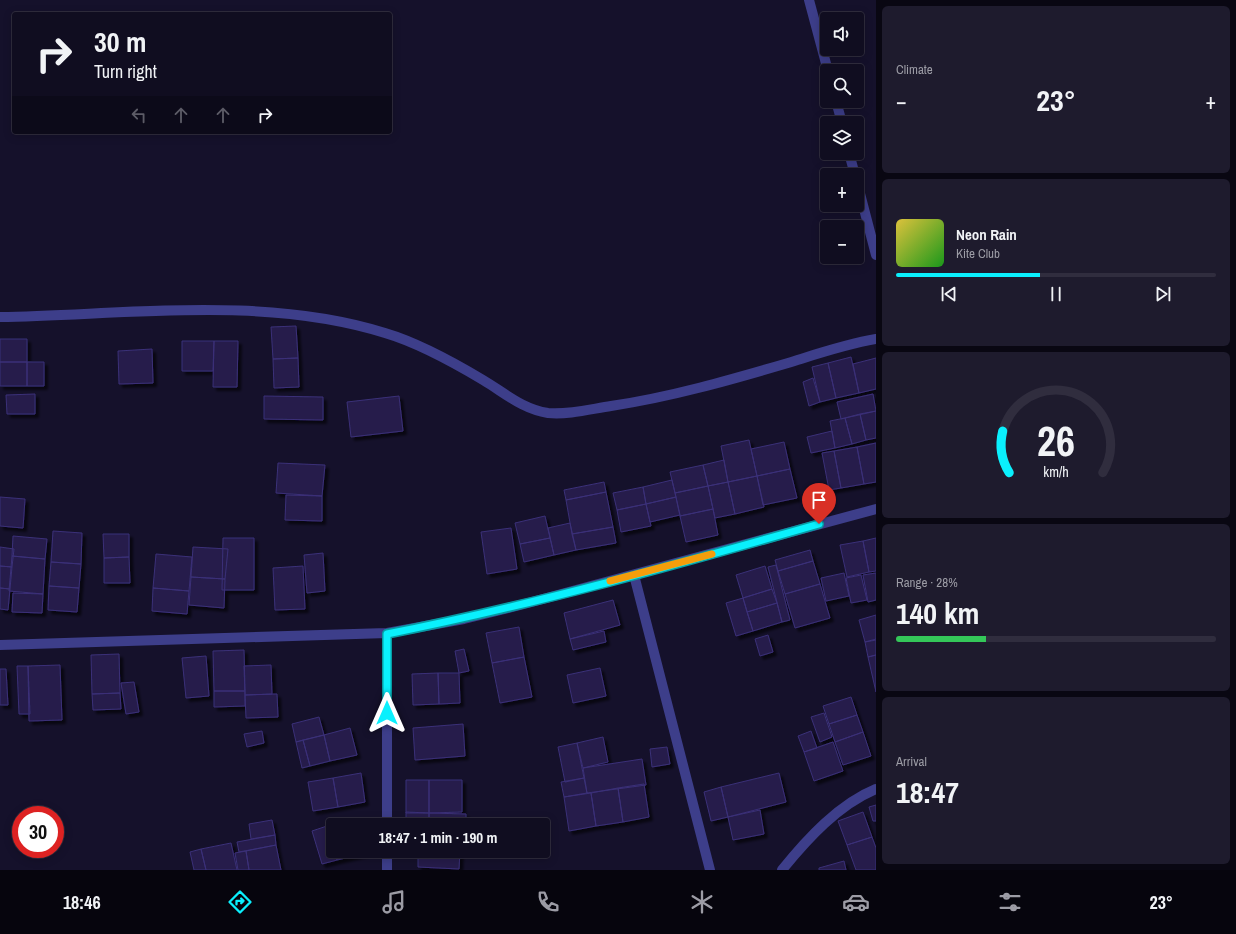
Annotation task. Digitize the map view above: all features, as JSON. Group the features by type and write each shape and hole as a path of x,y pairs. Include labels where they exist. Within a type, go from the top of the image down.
{"street":[{"path":"809,0 826,64"},
{"path":"864,209 876,255"},
{"path":"0,316 72,316 164,310 259,312 329,318 394,336 444,359 485,381 523,407 549,413 576,411 642,401 723,382 850,344 876,339"},
{"path":"0,645 387,634 478,615 634,575 876,509"},
{"path":"634,575 710,870"},
{"path":"387,634 387,818"},
{"path":"782,870 798,851 844,807 876,789"},
{"path":"387,858 387,870"}],"building":[{"path":"296,326 298,358 273,359 271,327"},
{"path":"0,339 27,339 27,362 0,362"},
{"path":"182,341 214,341 213,371 182,371"},
{"path":"214,341 238,341 237,387 213,387"},
{"path":"152,349 153,383 119,384 118,351"},
{"path":"851,357 859,393 836,398 828,363"},
{"path":"298,358 299,387 274,388 273,359"},
{"path":"876,358 876,389 859,393 853,364"},
{"path":"0,362 27,362 27,386 0,386"},
{"path":"27,362 44,362 44,386 27,386"},
{"path":"828,363 836,398 820,402 812,367"},
{"path":"813,378 820,402 809,406 803,382"},
{"path":"35,394 35,414 7,414 6,395"},
{"path":"873,394 876,411 841,419 837,402"},
{"path":"264,396 323,397 323,420 264,419"},
{"path":"399,396 403,431 351,437 347,402"},
{"path":"876,411 876,438 866,440 860,414"},
{"path":"860,414 866,440 852,444 845,418"},
{"path":"845,418 852,444 835,448 830,421"},
{"path":"832,431 835,448 811,453 807,437"},
{"path":"749,440 757,476 728,482 721,446"},
{"path":"784,442 790,469 757,476 751,449"},
{"path":"876,443 876,482 864,484 857,447"},
{"path":"857,447 864,484 841,488 834,451"},
{"path":"834,451 841,488 829,490 822,453"},
{"path":"724,460 728,482 708,486 703,465"},
{"path":"278,463 325,465 322,496 276,493"},
{"path":"703,465 708,486 675,493 670,472"},
{"path":"790,469 797,498 763,505 757,476"},
{"path":"757,476 764,507 735,514 728,482"},
{"path":"672,480 676,497 646,504 643,487"},
{"path":"604,482 606,492 566,500 564,490"},
{"path":"728,482 735,514 715,518 708,486"},
{"path":"708,486 713,509 680,516 675,493"},
{"path":"643,487 646,504 617,510 613,493"},
{"path":"606,492 613,527 572,534 566,500"},
{"path":"286,495 322,496 322,521 285,520"},
{"path":"0,497 25,499 23,528 0,526"},
{"path":"676,497 680,515 650,522 646,504"},
{"path":"646,504 651,526 621,532 617,510"},
{"path":"713,509 718,535 686,542 680,516"},
{"path":"545,516 550,538 520,544 515,523"},
{"path":"570,523 576,550 554,555 548,528"},
{"path":"613,527 616,543 576,550 572,534"},
{"path":"511,528 517,569 487,574 481,532"},
{"path":"53,531 82,533 81,564 51,562"},
{"path":"103,534 129,534 129,557 104,558"},
{"path":"13,536 47,539 45,559 12,556"},
{"path":"223,538 254,538 254,590 222,590"},
{"path":"550,538 554,555 524,562 520,544"},
{"path":"876,538 876,571 869,572 863,541"},
{"path":"863,541 869,572 847,577 840,545"},
{"path":"0,547 14,549 12,567 0,566"},
{"path":"193,547 228,549 225,579 191,577"},
{"path":"810,550 813,561 778,571 775,560"},
{"path":"323,553 325,591 307,593 304,555"},
{"path":"156,554 192,557 189,591 153,588"},
{"path":"12,556 45,559 43,594 9,591"},
{"path":"129,557 130,583 104,583 104,558"},
{"path":"813,561 820,584 785,594 778,571"},
{"path":"51,562 81,564 79,588 49,586"},
{"path":"776,565 790,620 782,622 768,567"},
{"path":"0,566 12,567 10,589 0,588"},
{"path":"303,566 305,609 275,610 273,568"},
{"path":"765,566 772,589 743,598 736,575"},
{"path":"844,573 849,596 826,601 821,578"},
{"path":"876,573 876,600 868,602 863,575"},
{"path":"861,575 867,600 851,603 846,578"},
{"path":"191,577 225,579 224,608 189,605"},
{"path":"820,584 830,618 795,628 785,594"},
{"path":"49,586 79,588 77,612 48,610"},
{"path":"0,588 10,589 8,610 0,609"},
{"path":"153,588 189,591 187,614 152,611"},
{"path":"772,589 777,603 747,612 743,598"},
{"path":"13,593 43,594 42,613 12,612"},
{"path":"743,598 753,631 736,636 726,603"},
{"path":"613,600 620,625 570,639 564,613"},
{"path":"777,603 782,622 753,631 747,612"},
{"path":"876,615 876,639 865,642 859,620"},
{"path":"519,627 524,657 492,663 486,633"},
{"path":"604,631 606,642 573,650 570,639"},
{"path":"768,635 773,652 760,656 755,639"},
{"path":"876,640 876,655 868,657 865,642"},
{"path":"464,649 469,671 459,673 455,651"},
{"path":"244,650 245,691 214,691 213,651"},
{"path":"119,654 120,693 92,694 91,655"},
{"path":"876,655 876,692 868,657"},
{"path":"206,656 209,696 186,698 182,658"},
{"path":"524,657 532,697 500,703 492,663"},
{"path":"60,665 62,720 29,721 28,666"},
{"path":"271,665 272,694 245,695 244,666"},
{"path":"17,666 28,666 30,714 19,714"},
{"path":"600,668 606,696 573,703 567,675"},
{"path":"0,669 6,669 8,705 0,705"},
{"path":"438,673 439,704 413,705 412,674"},
{"path":"438,673 459,673 460,703 439,704"},
{"path":"134,682 139,712 126,714 121,683"},
{"path":"214,691 245,691 245,706 214,707"},
{"path":"120,693 121,709 93,710 92,694"},
{"path":"277,694 278,717 246,718 245,695"},
{"path":"851,697 857,715 829,724 823,706"},
{"path":"824,713 832,737 820,742 811,717"},
{"path":"857,715 863,732 835,742 829,724"},
{"path":"319,717 324,735 296,742 292,724"},
{"path":"463,724 465,756 415,760 413,728"},
{"path":"350,728 357,755 330,761 324,735"},
{"path":"262,731 264,743 247,747 244,734"},
{"path":"811,731 817,748 804,752 798,736"},
{"path":"863,732 871,756 843,765 835,742"},
{"path":"324,735 330,761 310,766 303,740"},
{"path":"603,737 608,762 583,768 577,743"},
{"path":"303,740 310,766 302,768 296,742"},
{"path":"833,742 843,771 814,781 804,752"},
{"path":"577,743 584,778 565,782 558,747"},
{"path":"667,747 670,764 652,767 650,749"},
{"path":"642,759 646,785 587,793 583,768"},
{"path":"361,773 365,802 338,807 333,778"},
{"path":"779,773 786,802 728,817 721,787"},
{"path":"333,778 338,807 313,811 308,782"},
{"path":"584,778 587,793 564,797 561,782"},
{"path":"406,780 429,780 429,813 406,813"},
{"path":"429,780 462,780 462,812 429,813"},
{"path":"644,784 649,817 623,822 618,788"},
{"path":"721,787 728,817 711,821 704,792"},
{"path":"618,788 623,822 596,826 591,793"},
{"path":"591,793 596,826 569,831 564,797"},
{"path":"876,805 876,821 873,821 869,807"},
{"path":"760,810 764,834 733,840 728,817"},
{"path":"406,812 429,813 429,818 406,818"},
{"path":"863,812 872,837 847,845 838,821"},
{"path":"429,813 466,814 466,818 429,818"},
{"path":"272,820 275,835 251,839 249,824"},
{"path":"326,826 326,858 336,858 337,860 322,864 312,831"},
{"path":"275,835 276,845 239,852 237,842"},
{"path":"872,837 876,848 876,870 856,870 847,845"},
{"path":"231,843 237,870 206,870 201,849"},
{"path":"276,845 281,870 249,870 246,851"},
{"path":"201,849 206,870 194,870 190,852"},
{"path":"246,851 249,870 238,870 235,853"},
{"path":"418,858 460,858 459,869 418,867"},
{"path":"844,861 846,870 819,870 819,868"}],"slow traffic":[{"path":"610,581 712,554"}],"route":[{"path":"387,713 387,634 464,619 528,604 737,548 819,524"}]}
